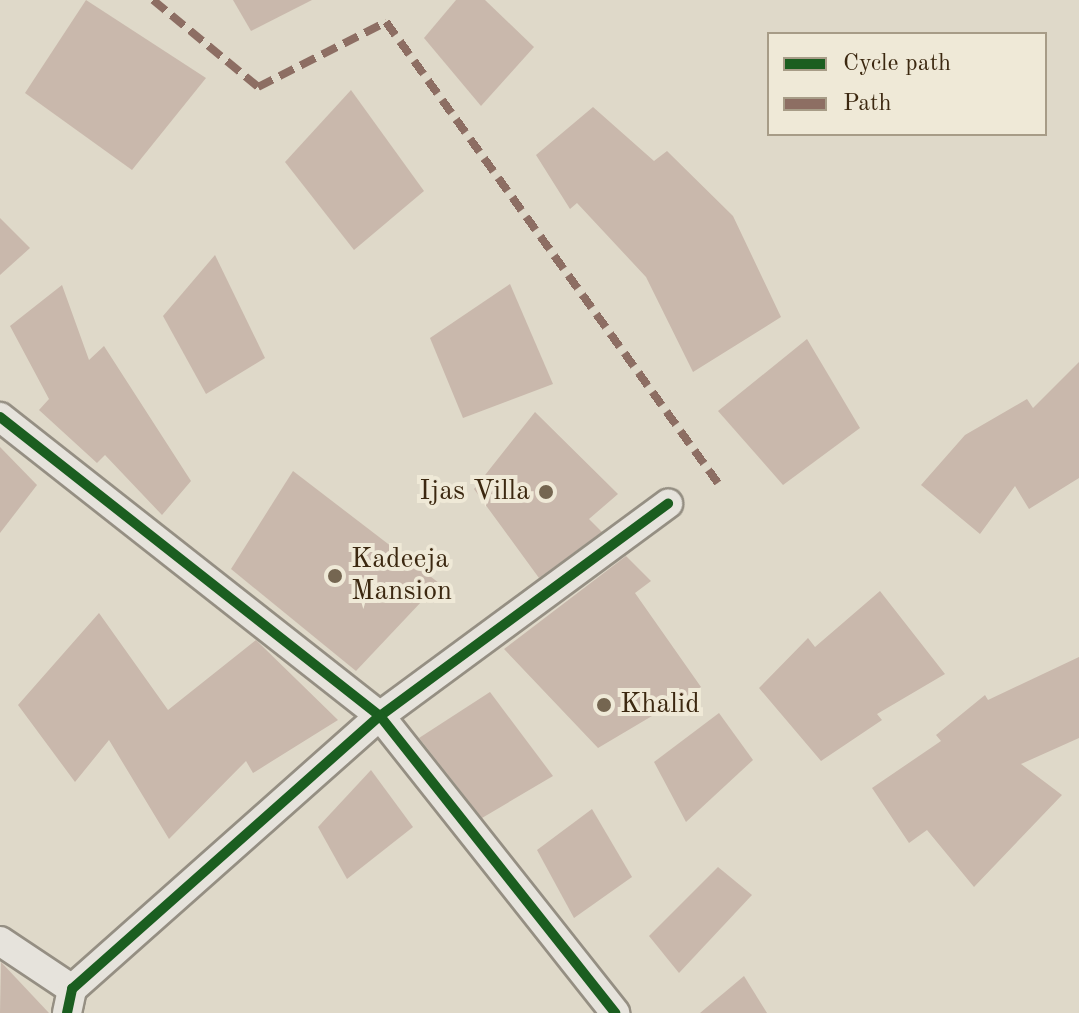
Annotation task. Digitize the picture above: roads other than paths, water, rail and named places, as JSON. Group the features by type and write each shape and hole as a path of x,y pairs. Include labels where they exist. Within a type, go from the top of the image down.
{"street":[{"path":"0,417 380,716 615,1013"},
{"path":"0,941 70,1001 380,716 668,504"}],"place":[{"name":"Ijas Villa","path":"546,492"},
{"name":"Kadeeja Mansion","path":"335,576"},
{"name":"Khalid","path":"604,705"}]}
